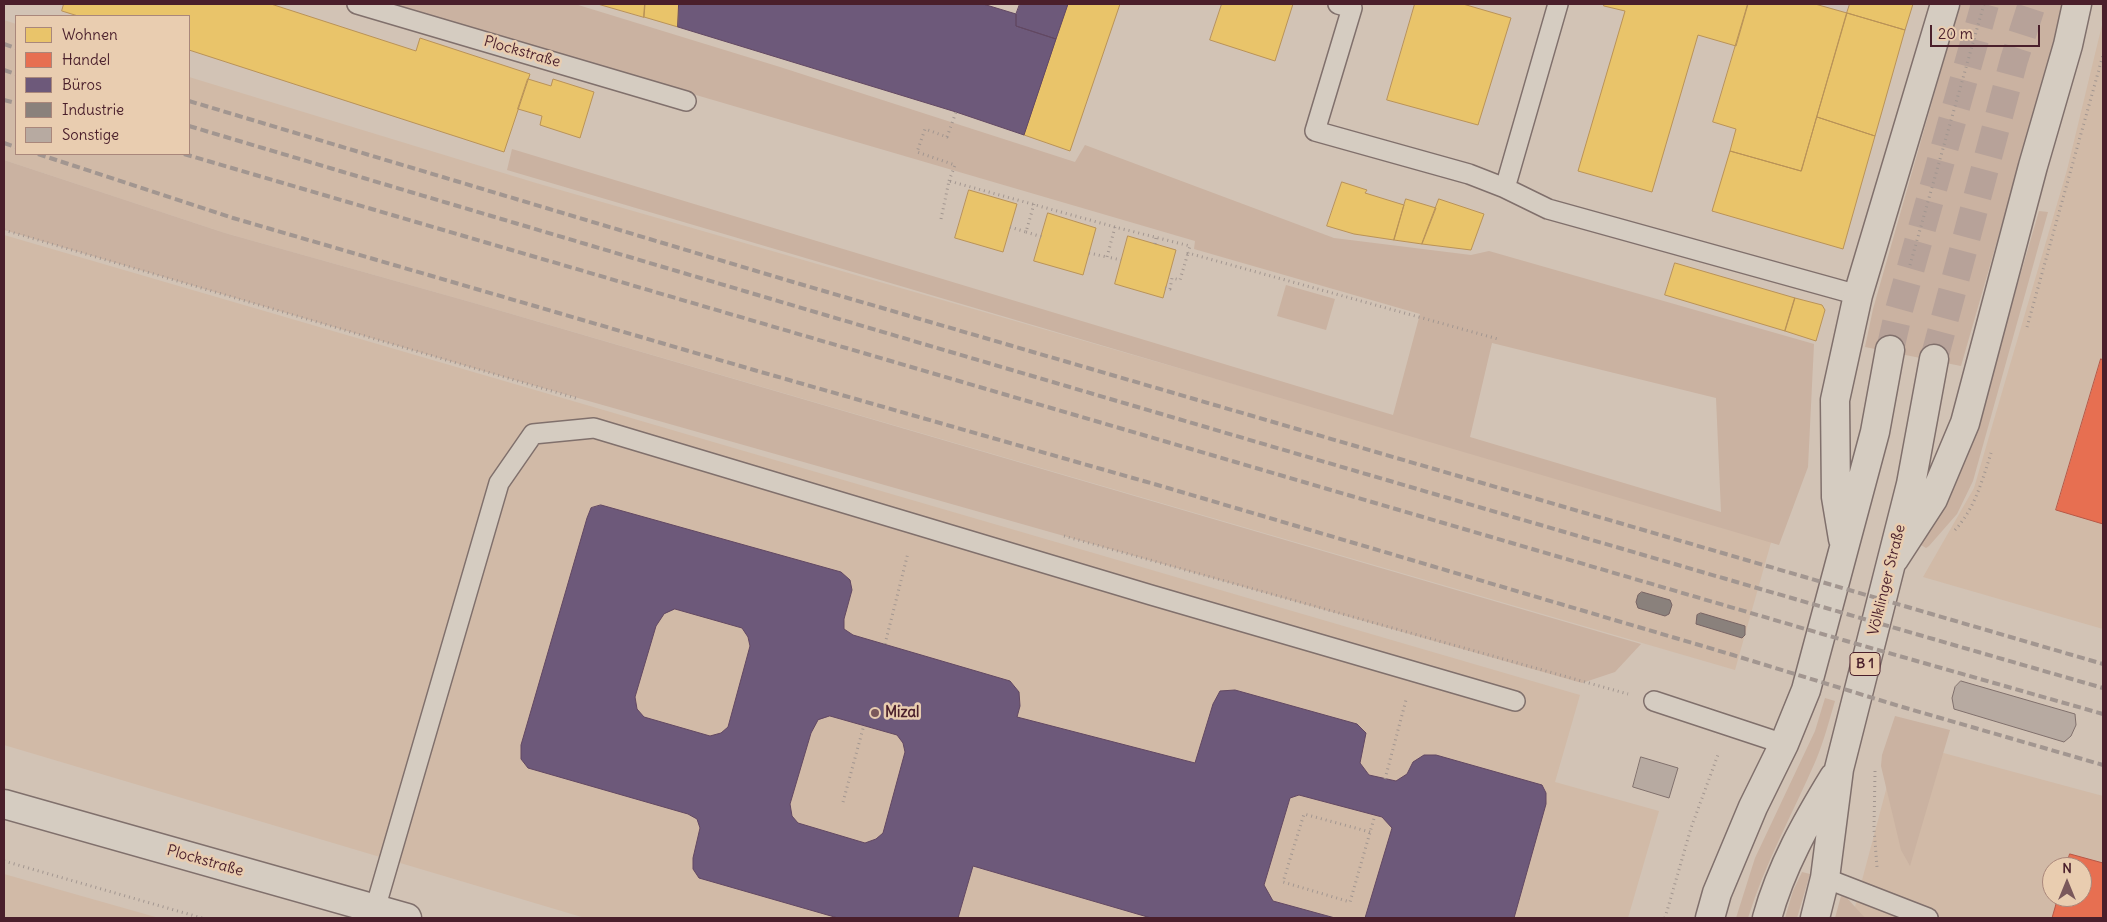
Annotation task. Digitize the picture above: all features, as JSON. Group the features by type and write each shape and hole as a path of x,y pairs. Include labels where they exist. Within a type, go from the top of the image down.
{"main road":[{"path":"1844,546 1836,497 1835,400 1858,294 1946,4"},
{"path":"1894,559 1932,499 1965,423 2033,166 2068,44 2077,4"},
{"path":"1710,918 1717,893 1753,808 1784,744 1806,690 1875,432 1890,350"},
{"name":"Völklinger Straße","path":"1815,918 1826,878 1839,769 1894,559 1911,484 1934,359"},
{"name":"B 1","path":"1768,918 1772,899 1790,855 1839,769"},
{"name":"Plockstraße","path":"4,804 406,918"}],"lane":[{"name":"Plockstraße","path":"357,4 686,101"},
{"path":"1338,4 1352,8 1315,131 1469,174 1505,188 1548,209 1858,294"},
{"path":"1505,188 1558,4"},
{"path":"375,909 499,483 533,434 594,428 916,526 1515,702"},
{"path":"1654,701 1784,744"},
{"path":"1826,878 1928,918"}],"path":[{"path":"1910,264 1984,4"},
{"path":"941,219 949,181 955,165 917,152 925,129 947,137 956,112"},
{"path":"949,181 994,195 1190,246 1180,280 1172,278 1170,289 1165,288"},
{"path":"1026,232 1034,204"},
{"path":"1010,227 1042,237"},
{"path":"1107,257 1115,227"},
{"path":"1154,244 1156,237"},
{"path":"1089,254 1121,260"},
{"path":"1188,254 1498,339"},
{"path":"885,644 916,526"},
{"path":"1385,779 1414,673"},
{"path":"843,802 864,725"},
{"path":"1665,918 1691,828 1720,748"},
{"path":"1875,770 1874,829 1879,899"},
{"path":"1370,832 1304,814 1283,882 1350,902 1375,816"},
{"path":"4,862 202,918"}],"shaded area":[{"path":"385,4 575,4 780,67 1075,162 1085,145 1334,238 1471,255 1489,251 1814,344 1808,467 1779,545 507,170 512,149 1393,415 1420,314 1194,249 1195,241","holes":["1492,343 1716,398 1721,512 1470,437"]},
{"path":"1960,4 2063,4 2063,12 1961,366 1865,347 1873,309"},
{"path":"2101,4 2103,4 2103,629 1923,577 1974,488 2067,170 2102,25"},
{"path":"4,20 15,24 15,155 190,155 190,77 536,183 1772,539 1735,670 474,303 225,233 4,160"},
{"path":"4,160 225,233 474,303 1641,644 1615,672 1582,683 497,375 4,230"},
{"path":"2039,211 2048,212 1973,481 1957,514 1926,548 1921,545 1921,542 1967,458"},
{"path":"4,235 1580,695 1555,782 1659,811 1628,918 585,918 4,745"},
{"path":"1286,285 1335,299 1326,330 1277,316"},
{"path":"1825,698 1835,701 1816,760 1771,858 1748,918 1736,918 1755,858 1815,731"},
{"path":"1895,716 1950,730 1910,866 1901,850 1881,766 1882,755"},
{"path":"1899,741 2103,796 2103,918 1852,918"},
{"path":"1802,872 1810,874 1797,918 1785,918 1793,891"},
{"path":"4,874 159,918 4,918"},
{"path":"1841,896 1847,898 1865,918 1835,918"}],"building: Wohnen":[{"path":"64,4 271,4 416,51 420,38 530,74 504,152 190,50 190,15 75,15 62,11"},
{"path":"598,4 645,4 644,17"},
{"path":"645,4 679,4 678,27 644,17"},
{"path":"1068,4 1120,4 1070,151 1024,135"},
{"path":"1222,4 1293,4 1275,61 1210,40"},
{"path":"1415,4 1463,4 1511,18 1478,125 1387,100"},
{"path":"1604,4 1748,4 1736,46 1698,35 1652,192 1578,171 1625,11 1604,6"},
{"path":"1748,4 1815,4 1847,13 1801,171 1730,151 1736,129 1713,122"},
{"path":"1850,4 1913,4 1905,30 1847,13"},
{"path":"1847,13 1905,30 1875,136 1817,117"},
{"path":"528,79 551,86 553,79 594,92 580,138 540,125 542,116 518,109"},
{"path":"1817,117 1875,136 1843,249 1712,211 1730,151 1801,171"},
{"path":"1342,182 1367,190 1365,193 1404,205 1394,240 1354,234 1327,226"},
{"path":"969,190 1017,204 1003,252 955,238"},
{"path":"1406,199 1436,208 1422,244 1394,240"},
{"path":"1439,199 1484,214 1471,250 1422,244"},
{"path":"1048,213 1096,228 1083,275 1034,261"},
{"path":"1128,236 1176,250 1163,298 1115,284"},
{"path":"1675,263 1795,298 1785,331 1665,295"},
{"path":"1795,298 1822,305 1825,310 1816,341 1785,331"}],"building: Handel":[{"path":"2101,359 2103,360 2103,524 2056,510"},
{"path":"2070,854 2081,857 2069,857"},
{"path":"2092,860 2103,863 2103,918 2052,918 2055,907 2092,907"}],"building: Büros":[{"path":"679,4 983,4 1016,14 1016,26 1056,39 1024,135 956,112 678,27"},
{"path":"1020,4 1068,4 1056,39 1016,26 1016,14"},
{"name":"Mizal","path":"601,505 841,572 850,580 852,590 844,619 844,629 853,635 1010,681 1019,692 1020,706 1017,717 1195,763 1213,704 1220,691 1235,690 1357,724 1366,733 1360,763 1369,775 1396,781 1407,774 1413,762 1424,755 1436,755 1542,785 1546,793 1546,804 1514,918 1365,918 1392,828 1382,817 1299,795 1290,798 1264,885 1273,901 1335,918 1151,918 973,866 958,918 838,918 699,878 693,869 693,858 700,828 697,819 688,814 528,768 521,759 521,745 591,508","holes":["675,609 742,628 748,637 750,646 728,727 721,733 710,736 644,717 637,709 635,697 656,626 664,614","830,716 897,735 903,743 905,752 883,833 876,839 865,843 798,823 792,816 790,804 811,733 818,720"]}],"building: Industrie":[{"path":"1642,592 1670,600 1672,605 1669,614 1665,616 1638,608 1636,602 1638,595"},
{"path":"1701,613 1745,626 1745,635 1742,638 1696,624 1697,615"}],"building: Sonstige":[{"path":"1961,681 2075,714 2076,725 2071,736 2064,742 1954,709 1952,698 1955,687"},
{"path":"1641,757 1678,768 1669,798 1633,787"}],"tunnel":[{"path":"1890,350 1899,310 1985,4"},
{"path":"1934,359 2014,60 2032,4"}],"railway":[{"path":"4,44 15,48"},
{"path":"4,70 15,74"},
{"path":"4,100 15,103"},
{"path":"190,101 793,282 2103,664"},
{"path":"190,126 1145,409 2103,688"},
{"path":"4,143 15,147"},
{"path":"41,155 233,218 1168,488 2103,765"},
{"path":"187,155 1843,640 2103,714"}],"place":[{"name":"Mizal","path":"875,713"}]}
